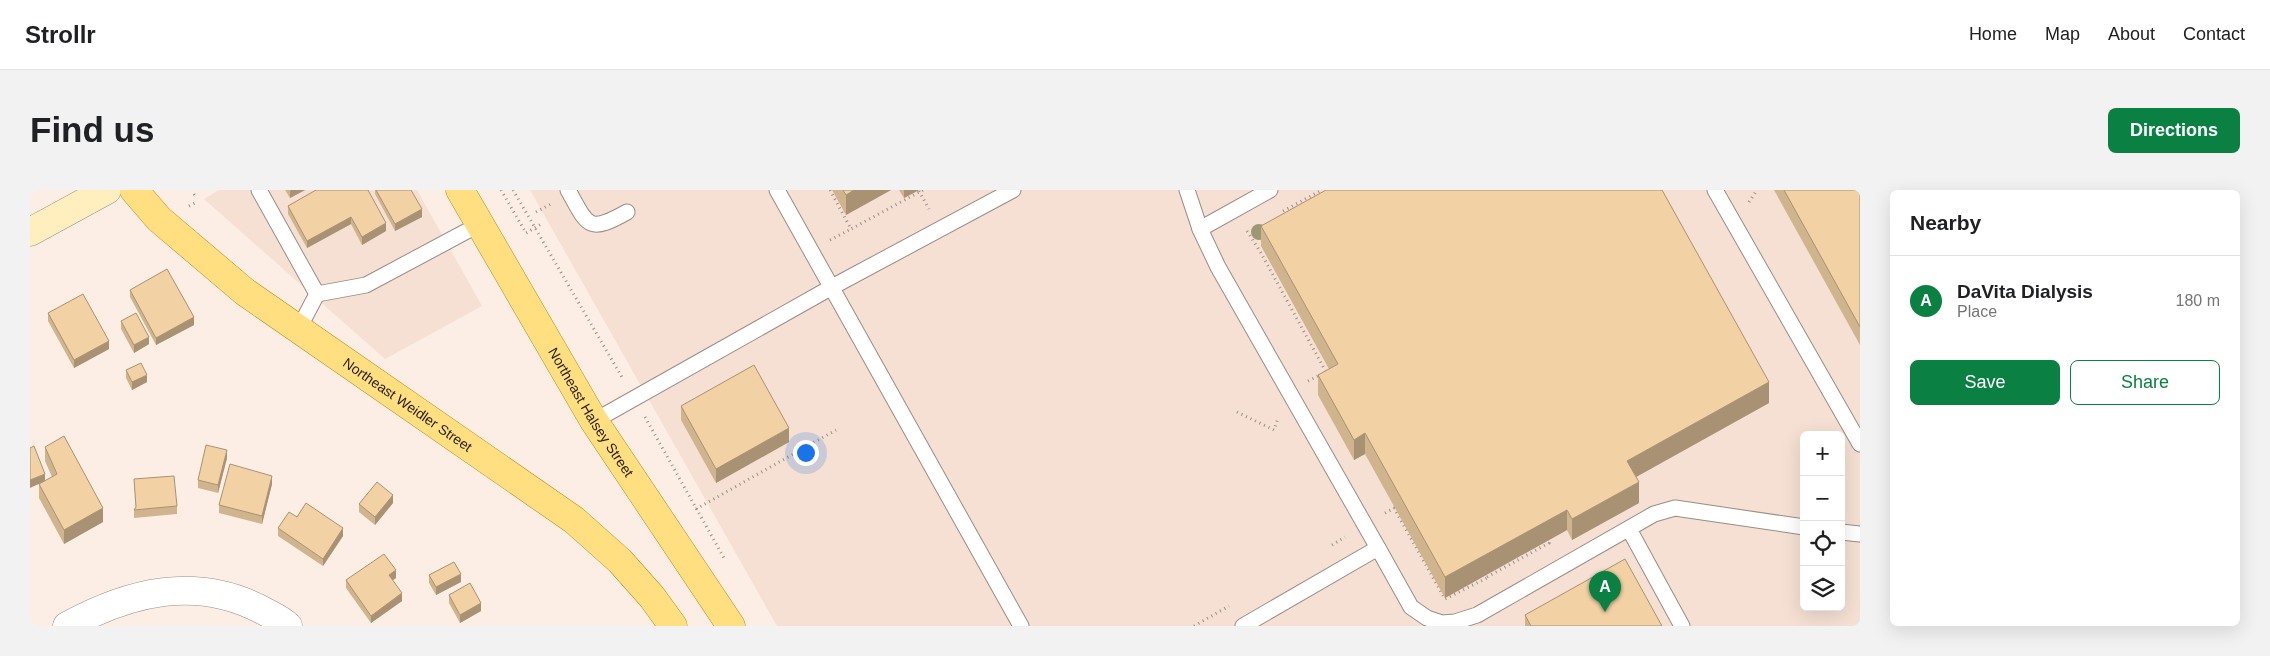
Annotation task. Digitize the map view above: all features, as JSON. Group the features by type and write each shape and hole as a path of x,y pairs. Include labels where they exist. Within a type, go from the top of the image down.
{"main road":[{"path":"30,232 107,190"},
{"name":"Northeast Weidler Street","path":"134,190 159,218 203,258 245,292 574,520 620,561 652,597 673,626"},
{"name":"Northeast Halsey Street","path":"460,190 594,420 731,626"}],"street":[{"path":"67,626 99,609 135,597 163,592 212,591 250,604 288,626"}],"lane":[{"path":"259,190 317,294"},
{"path":"568,190 583,216 592,224 603,225 627,212"},
{"path":"777,190 1021,626"},
{"path":"594,420 832,287 1013,190"},
{"path":"1187,190 1200,229 1218,267 1411,607 1427,618 1442,623 1455,622 1477,614 1654,514 1676,508 1800,526"},
{"path":"1200,229 1270,190"},
{"path":"1715,190 1860,444"},
{"path":"317,294 366,285 480,224"},
{"path":"298,330 317,294"},
{"path":"1629,529 1682,626"},
{"path":"1845,532 1860,534"},
{"path":"1243,626 1378,548"}],"path":[{"path":"501,190 526,233 543,223"},
{"path":"513,190 634,398 724,559"},
{"path":"830,190 851,229 922,190"},
{"path":"1748,203 1757,190"},
{"path":"1246,232 1261,253 1327,371 1307,382 1311,387"},
{"path":"696,509 836,430"}],"shaded area":[{"path":"219,190 417,190 482,306 385,359 204,199"},
{"path":"530,190 1860,190 1860,626 777,626"}],"building":[{"path":"316,190 368,190 386,223 362,237 351,217 307,241 288,206"},
{"path":"376,190 411,190 422,209 395,224"},
{"path":"843,190 854,190 846,195"},
{"path":"1326,190 1662,190 1769,382 1627,461 1639,482 1572,519 1567,510 1445,577 1365,433 1354,440 1318,375 1338,364 1261,226"},
{"path":"1784,190 1860,190 1860,327"},
{"path":"167,269 194,317 156,338 130,290"},
{"path":"83,294 109,341 74,360 48,313"},
{"path":"136,313 149,337 134,345 121,321"},
{"path":"141,363 147,375 132,382 126,370"},
{"path":"754,365 789,428 716,469 681,406"},
{"path":"64,436 103,508 64,530 39,484 57,474 45,447"},
{"path":"206,445 227,450 218,485 198,480"},
{"path":"34,446 45,474 30,480 30,448"},
{"path":"230,464 272,476 262,516 219,505"},
{"path":"174,476 177,506 134,510 136,507 134,479"},
{"path":"377,482 393,495 375,517 359,504"},
{"path":"306,503 343,528 323,559 278,528 289,512 297,517"},
{"path":"384,554 396,570 389,575 402,593 371,616 346,580"},
{"path":"1625,559 1662,626 1531,626 1525,615"},
{"path":"454,562 461,574 436,587 429,575"},
{"path":"470,583 481,603 460,615 449,595"}],"place":[{"name":"DaVita Dialysis","path":"1605,612"}]}
